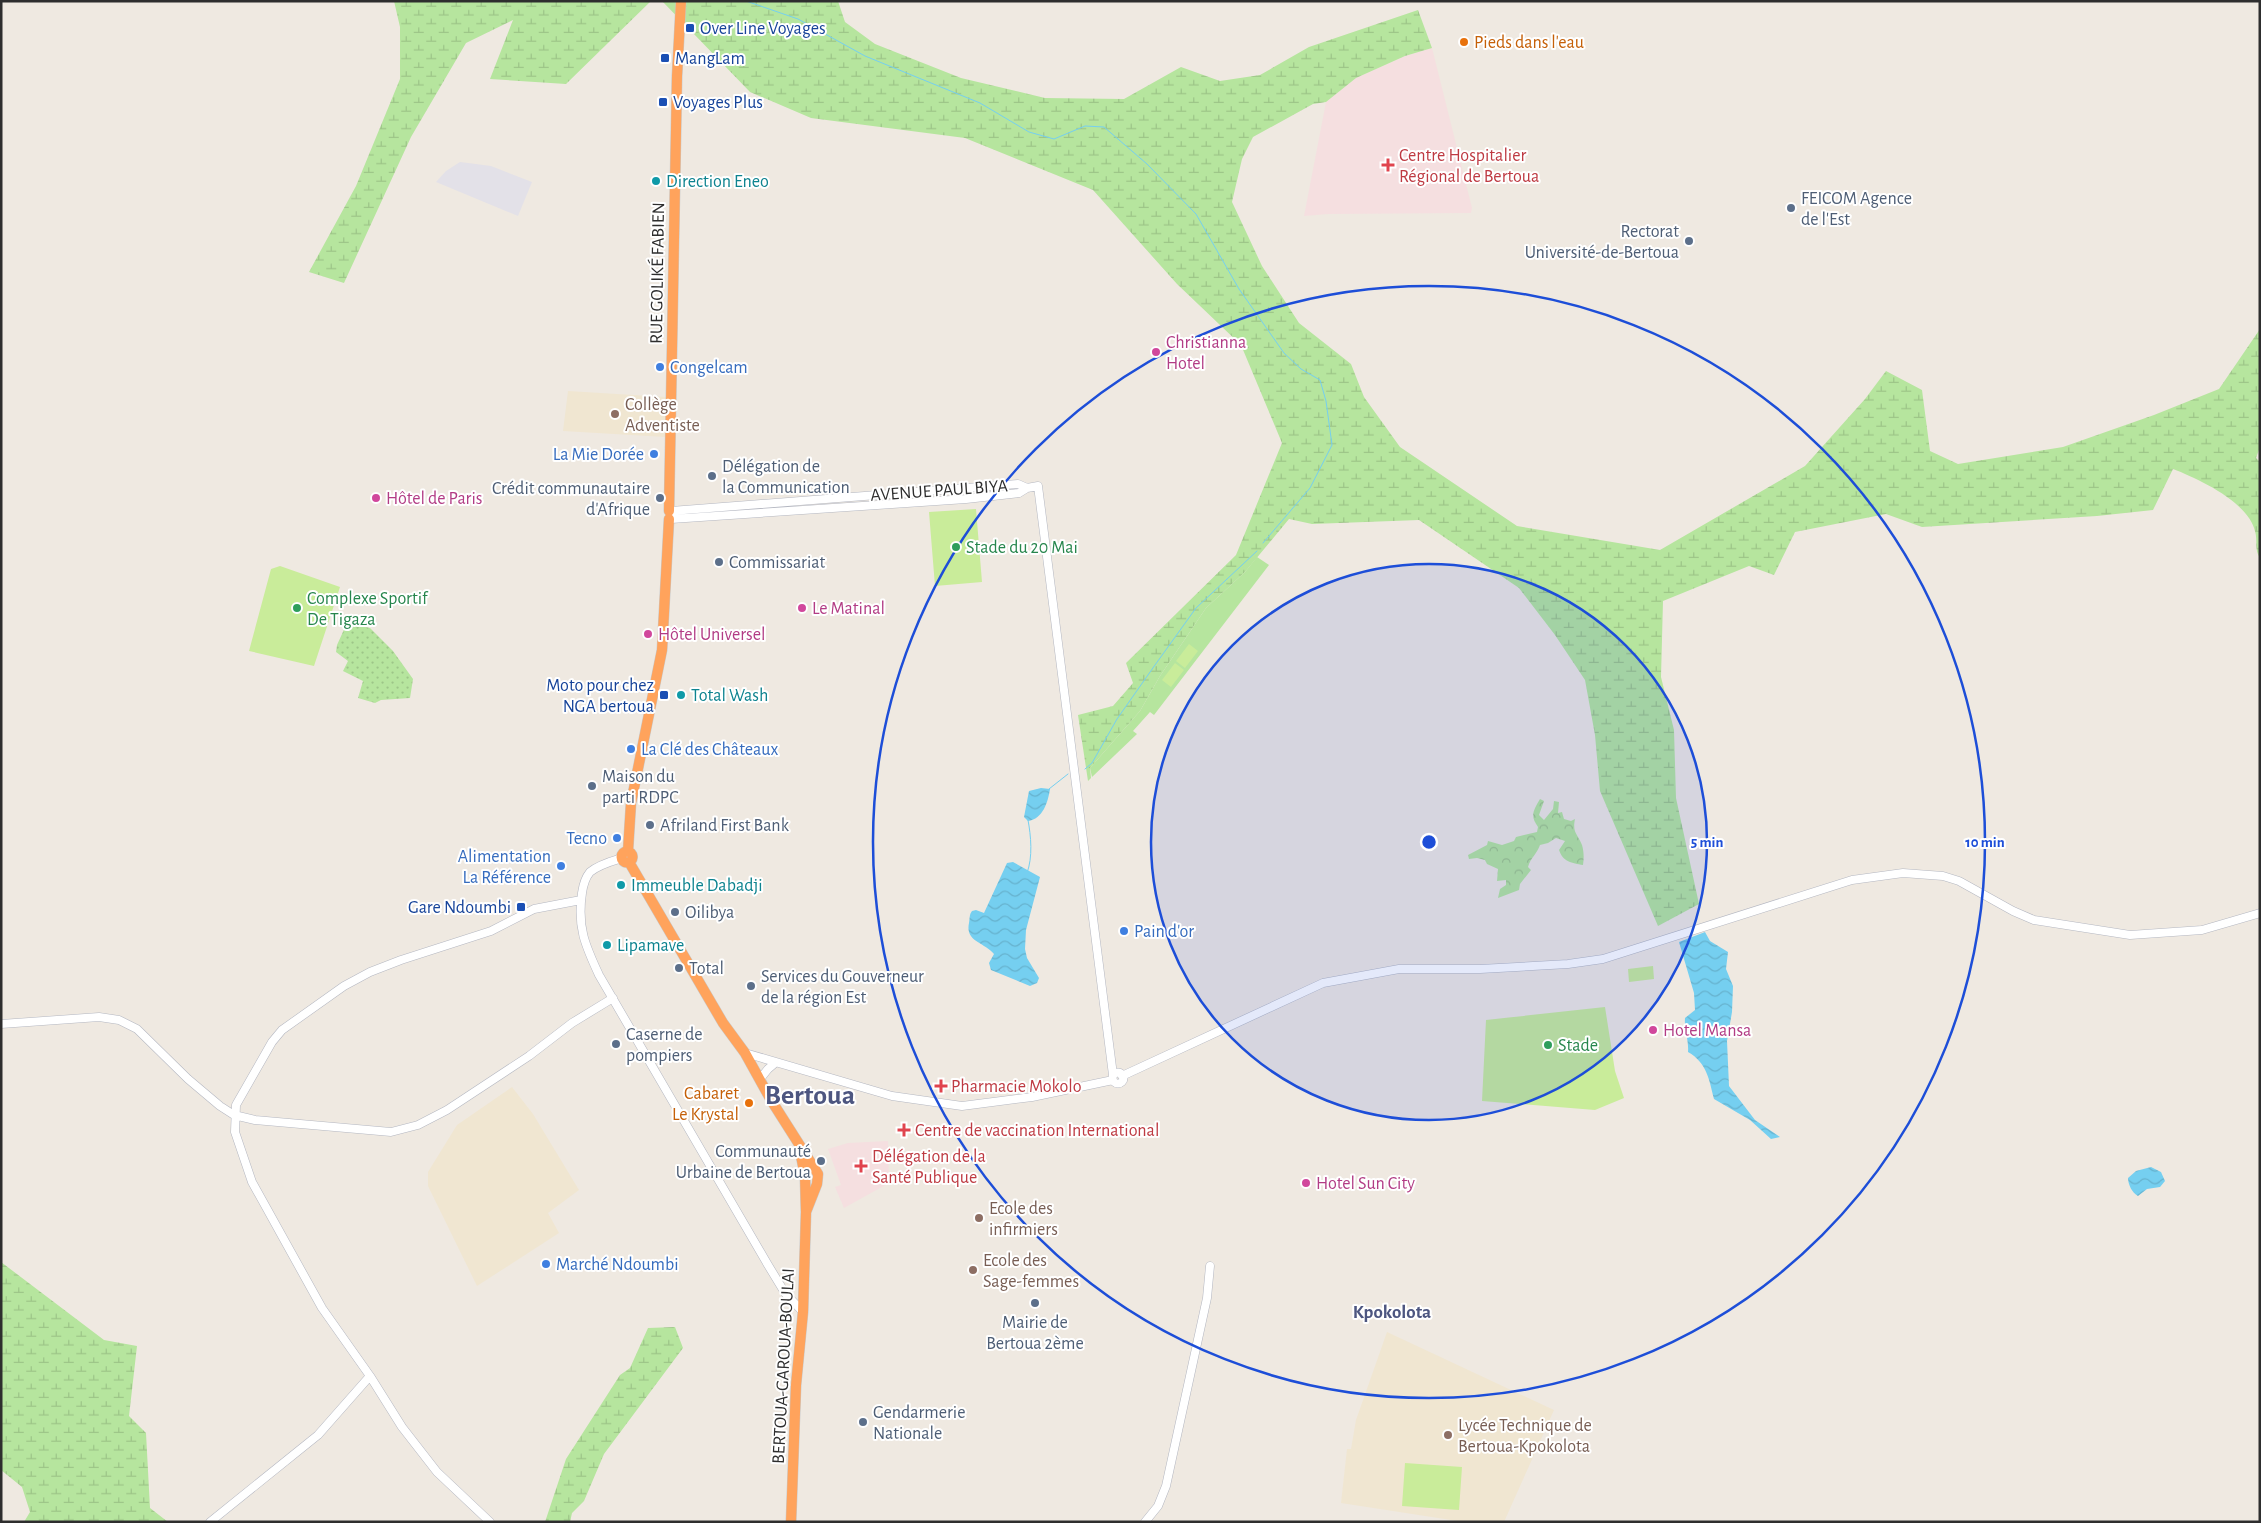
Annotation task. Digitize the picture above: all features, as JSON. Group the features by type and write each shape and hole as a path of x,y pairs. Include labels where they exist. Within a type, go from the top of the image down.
{"highway":[{"name":"RUE GOLIKÉ FABIEN","path":"626,857 630,803 663,640 670,515 677,76 681,4"},
{"path":"626,857 723,1023 745,1053 770,1100 798,1143"},
{"name":"BERTOUA-GAROUA-BOULAI","path":"798,1143 818,1174 817,1184 806,1212"},
{"name":"BERTOUA-GAROUA-BOULAI","path":"791,1522 796,1385 803,1312 806,1212 805,1176 798,1143"}],"street":[{"path":"670,515 966,499 1019,493 1027,488 1038,486 1112,1057 1117,1076"},
{"path":"626,857 605,864 590,872 583,886 580,930 599,975 772,1272 785,1294 803,1312"},
{"path":"745,1053 775,1063 857,1084 892,1096 962,1106 1032,1097 1117,1076 1323,984 1399,969 1480,969 1568,964 1603,959 1852,880 1887,874 1922,873 1942,876 1959,881 2013,911 2034,920 2130,935 2202,930 2260,913"},
{"path":"490,1522 437,1472 402,1427 370,1376 322,1308 252,1182 235,1132 234,1115 236,1105 272,1042 282,1030 344,986 370,972 401,960 491,931 534,909 581,900"},
{"path":"1,1024 99,1017 119,1020 137,1029 188,1079 234,1115 255,1120 391,1132 418,1125 447,1110 529,1056 572,1023 613,998"},
{"path":"762,1082 760,1080 763,1074 775,1063"},
{"path":"1145,1522 1158,1506 1168,1479 1207,1298 1210,1266"},
{"path":"210,1522 318,1436 370,1376"}],"shaded area":[{"name":"Centre Hospitalier Régional de Bertoua","path":"1432,48 1472,208 1471,213 1328,214 1304,216 1326,102 1356,78 1405,56"},
{"path":"460,162 491,166 532,182 518,216 436,182 446,171"},
{"name":"Collège Adventiste","path":"568,391 666,397 665,437 563,431"},
{"path":"512,1087 533,1114 579,1190 548,1213 559,1233 477,1286 428,1186 428,1172 457,1125"},
{"name":"Délégation de la Santé Publique","path":"888,1141 889,1183 844,1208 835,1187 841,1185 828,1149 848,1143"},
{"name":"Lycée Technique de Bertoua-Kpokolota","path":"1387,1332 1554,1410 1504,1522 1464,1522 1341,1503 1347,1449 1351,1449 1356,1420"}],"green space":[{"path":"394,1 651,1 566,84 490,79 513,20 466,43 411,137 344,283 309,272 356,186 400,79 400,27"},
{"path":"662,1 838,1 845,22 875,44 961,78 1045,98 1124,99 1181,67 1220,81 1260,75 1309,47 1418,10 1432,48 1405,56 1356,78 1326,102 1313,104 1253,137 1242,159 1232,202 1262,266 1299,323 1351,364 1364,397 1400,447 1517,526 1660,550 1805,466 1865,399 1886,371 1922,390 1930,451 1958,464 2063,447 2154,415 2219,389 2260,329 2260,447 2256,458 2260,462 2260,558 2257,551 2255,531 2251,520 2243,510 2209,485 2173,469 2153,510 2097,516 1922,527 1886,514 1795,532 1774,575 1749,566 1663,601 1661,677 1674,730 1676,798 1699,904 1658,926 1600,791 1595,735 1585,680 1555,635 1519,588 1419,520 1312,524 1289,519 1245,572 1206,608 1160,676 1140,711 1090,768 1091,778 1088,781 1078,715 1113,706 1133,683 1126,663 1236,555 1282,443 1241,345 1177,284 1093,190 965,138 811,118 750,92"},
{"name":"Stade du 20 Mai","path":"976,509 982,582 935,586 929,512"},
{"path":"1257,557 1269,565 1154,715 1150,712 1133,731 1137,734 1092,777 1090,768 1140,711 1160,676 1206,608 1245,572"},
{"name":"Complexe Sportif De Tigaza","path":"280,566 340,587 314,666 249,651 271,569"},
{"path":"347,623 370,628 393,651 413,679 410,698 381,700 375,703 358,698 363,681 343,671 348,661 336,652 337,645"},
{"path":"1189,644 1198,651 1185,668 1176,661"},
{"path":"1175,663 1184,670 1171,687 1162,680"},
{"path":"1540,799 1544,801 1539,815 1544,820 1553,809 1554,801 1559,802 1558,813 1562,812 1564,819 1571,821 1575,819 1575,830 1583,850 1583,865 1572,863 1563,857 1559,850 1565,841 1556,838 1540,845 1528,867 1531,870 1520,884 1519,890 1498,898 1500,889 1506,885 1506,880 1497,881 1498,869 1487,864 1485,860 1469,859 1468,855 1487,845 1488,841 1502,845 1514,841 1516,837 1537,832 1538,827 1533,813"},
{"path":"1653,966 1654,979 1629,982 1628,969"},
{"name":"Stade","path":"1605,1007 1615,1071 1624,1098 1595,1110 1482,1101 1486,1020"},
{"path":"1,1262 104,1340 137,1346 129,1416 146,1433 150,1508 168,1522 24,1522 30,1512 22,1487 1,1470"},
{"path":"675,1327 683,1348 604,1454 584,1501 572,1513 570,1522 545,1522 566,1459 620,1375 630,1368 648,1328"},
{"path":"1405,1463 1462,1467 1459,1510 1402,1506"}],"water":[{"path":"1041,788 1050,789 1048,799 1041,813 1033,820 1028,821 1024,817 1029,791"},
{"path":"1013,862 1040,877 1026,930 1025,949 1027,958 1039,978 1037,983 1030,986 991,970 989,963 994,954 973,938 969,929 972,911 976,910 984,913 1007,863"},
{"path":"1705,932 1710,941 1728,952 1726,969 1733,986 1732,1012 1727,1041 1729,1086 1755,1120 1780,1137 1771,1139 1750,1120 1714,1099 1709,1078 1703,1066 1688,1052 1685,1018 1695,1010 1694,993 1679,942"},
{"path":"2151,1167 2161,1172 2165,1181 2160,1187 2147,1189 2138,1196 2131,1188 2128,1178 2136,1171"}],"waterway":[{"path":"746,1 798,19 865,56 980,103 1029,132 1054,139 1085,126 1104,127 1147,164 1196,214 1239,289 1284,353 1301,369 1320,380 1326,401 1332,445 1310,488 1263,543"},
{"path":"1085,769 1092,763 1117,719 1196,608 1257,551"},
{"path":"1049,789 1068,774"},
{"path":"1027,873 1031,846 1028,820"}],"place":[{"name":"Over Line Voyages","path":"690,28"},
{"name":"Pieds dans l'eau","path":"1464,42"},
{"name":"MangLam","path":"665,58"},
{"name":"Voyages Plus","path":"663,102"},
{"name":"Centre Hospitalier Régional de Bertoua","path":"1388,165"},
{"name":"Direction Eneo","path":"656,181"},
{"name":"FEICOM Agence de l'Est","path":"1791,208"},
{"name":"Rectorat Université-de-Bertoua","path":"1689,241"},
{"name":"Christianna Hotel","path":"1156,352"},
{"name":"Congelcam","path":"660,367"},
{"name":"Collège Adventiste","path":"615,414"},
{"name":"La Mie Dorée","path":"654,454"},
{"name":"Délégation de la Communication","path":"712,476"},
{"name":"Hôtel de Paris","path":"376,498"},
{"name":"Crédit communautaire d'Afrique","path":"660,498"},
{"name":"Stade du 20 Mai","path":"956,547"},
{"name":"Commissariat","path":"719,562"},
{"name":"Complexe Sportif De Tigaza","path":"297,608"},
{"name":"Le Matinal","path":"802,608"},
{"name":"Hôtel Universel","path":"648,634"},
{"name":"Moto pour chez NGA bertoua","path":"664,695"},
{"name":"Total Wash","path":"681,695"},
{"name":"La Clé des Châteaux","path":"631,749"},
{"name":"Maison du parti RDPC","path":"592,786"},
{"name":"Afriland First Bank","path":"650,825"},
{"name":"Tecno","path":"617,838"},
{"name":"Alimentation La Référence","path":"561,866"},
{"name":"Immeuble Dabadji","path":"621,885"},
{"name":"Gare Ndoumbi","path":"521,907"},
{"name":"Oilibya","path":"675,912"},
{"name":"Pain d'or","path":"1124,931"},
{"name":"Lipamave","path":"607,945"},
{"name":"Total","path":"679,968"},
{"name":"Services du Gouverneur de la région Est","path":"751,986"},
{"name":"Hotel Mansa","path":"1653,1030"},
{"name":"Caserne de pompiers","path":"616,1044"},
{"name":"Stade","path":"1548,1045"},
{"name":"Pharmacie Mokolo","path":"941,1086"},
{"name":"Cabaret Le Krystal","path":"749,1103"},
{"name":"Centre de vaccination International","path":"904,1130"},
{"name":"Communauté Urbaine de Bertoua","path":"821,1161"},
{"name":"Délégation de la Santé Publique","path":"861,1166"},
{"name":"Hotel Sun City","path":"1306,1183"},
{"name":"Ecole des infirmiers","path":"979,1218"},
{"name":"Marché Ndoumbi","path":"546,1264"},
{"name":"Ecole des Sage-femmes","path":"973,1270"},
{"name":"Mairie de Bertoua 2ème","path":"1035,1303"},
{"name":"Gendarmerie Nationale","path":"863,1422"},
{"name":"Lycée Technique de Bertoua-Kpokolota","path":"1448,1435"}],"district":[{"name":"Bertoua","path":"810,1094"},
{"name":"Kpokolota","path":"1392,1311"}]}
